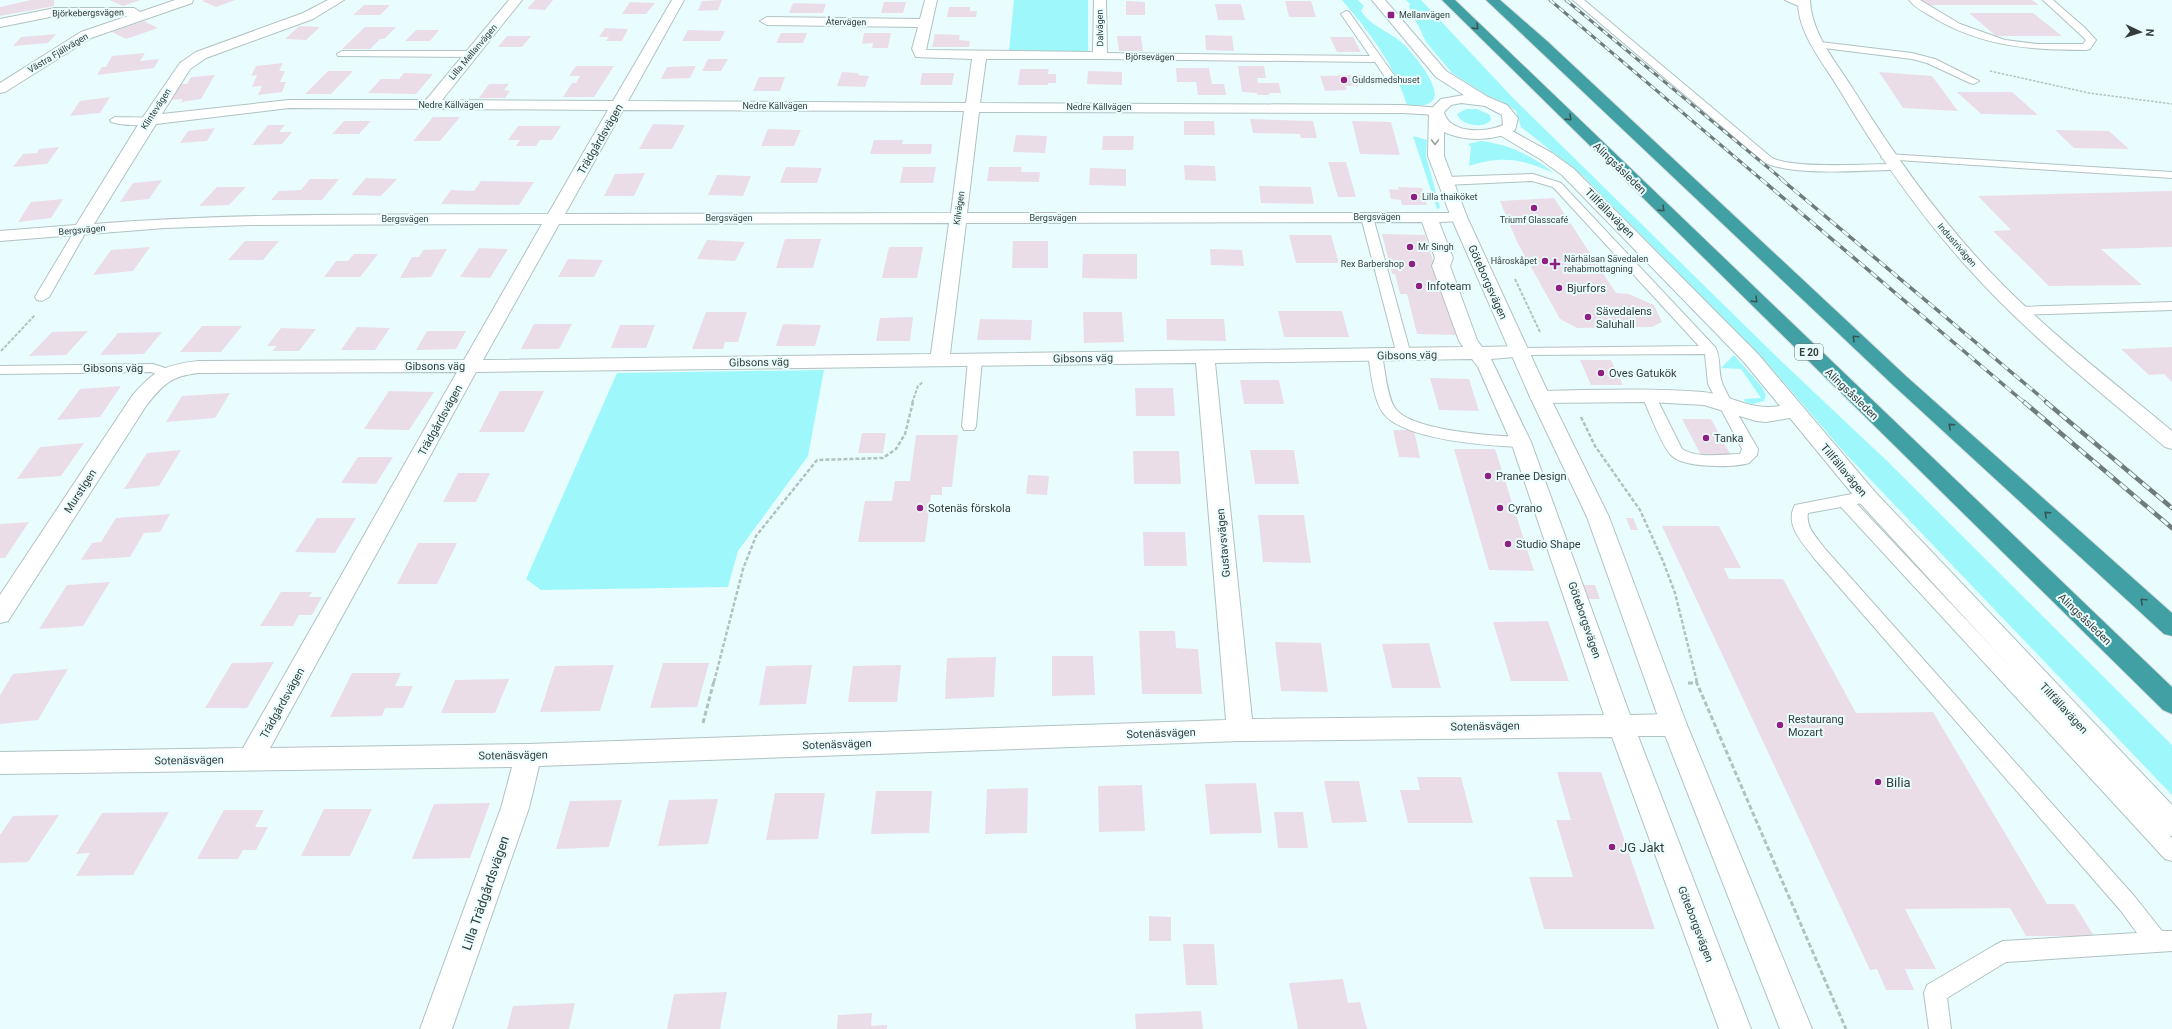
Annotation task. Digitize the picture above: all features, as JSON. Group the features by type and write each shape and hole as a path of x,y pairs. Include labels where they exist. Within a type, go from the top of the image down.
{"highway":[{"name":"Alingsåsleden","path":"1448,0 2172,703"},
{"path":"1492,0 1548,50 1900,380 2172,628"}],"street":[{"path":"55,12 93,0"},
{"name":"Västra Fjällvägen","path":"0,89 86,35 187,0"},
{"name":"Klintevägen","path":"81,230 149,120 185,66 193,59 308,16 338,0"},
{"name":"Lilla Mellanvägen","path":"430,105 516,0"},
{"name":"Trädgårdsvägen","path":"251,758 470,366 678,0"},
{"path":"924,23 931,0"},
{"name":"Dalvägen","path":"1100,0 1100,56"},
{"path":"1378,0 1441,74 1470,94 1500,107 1510,116 1511,124 1503,131 1492,135 1477,135 1449,128 1438,111"},
{"name":"Industrivägen","path":"1799,2 1820,44 1891,162 1954,242 2019,311 2172,442"},
{"name":"Björkebergsvägen","path":"0,24 55,12 154,12"},
{"name":"Återvägen","path":"767,21 924,23"},
{"name":"Björsevägen","path":"924,23 919,49 922,54 979,56 1100,56"},
{"name":"Kilvägen","path":"940,360 974,107 979,56"},
{"name":"Göteborgsvägen","path":"1441,74 1436,156 1459,217 1540,398 1598,517 1674,725 1796,1029"},
{"name":"Nedre Källvägen","path":"149,120 289,104 1438,111 1461,99 1485,101"},
{"name":"Tillfällavägen","path":"1503,131 1546,156 1568,172 1593,195 1751,358 1867,497 2172,824"},
{"path":"1443,173 1455,143 1477,135"},
{"name":"Göteborgsvägen","path":"1429,217 1444,258 1441,266 1448,289 1468,341 1479,353 1487,366 1521,442 1594,646 1620,724 1735,1029"},
{"name":"Bergsvägen","path":"0,236 165,222 251,220 1459,217"},
{"name":"Gibsons väg","path":"166,373 181,368 199,367 470,366 1404,355 1520,352"},
{"name":"Gustavsvägen","path":"1205,357 1240,730"},
{"name":"Murstigen","path":"0,614 139,401 154,383 166,373"},
{"path":"1540,398 1649,396 1705,399 1741,411 1766,415 1796,411"},
{"name":"Sotenäsvägen","path":"0,763 528,755 1240,730 1620,724 1674,725"},
{"name":"Lilla Trädgårdsvägen","path":"436,1029 515,808 528,755"}],"lane":[{"path":"1578,0 1768,160 1778,165 1799,167 1935,159 2172,175"},
{"path":"1914,0 1930,13 1978,34 2035,47 2086,47 2091,40 2085,32 2062,15 2048,0"},
{"path":"1346,14 1391,78"},
{"path":"1820,44 1912,56 1931,61 1974,81"},
{"path":"342,54 471,54"},
{"name":"Björsevägen","path":"1100,56 1378,59"},
{"name":"Nedre Källvägen","path":"115,120 131,122 149,120"},
{"path":"1443,173 1533,177 1557,186 1698,335 1710,350 1713,356 1712,368 1715,384 1750,449 1749,455 1744,459 1690,459 1680,456 1676,452 1649,396"},
{"path":"1367,217 1404,355"},
{"name":"Klintevägen","path":"42,297 81,230"},
{"path":"2019,311 2172,306"},
{"path":"1520,352 1710,350"},
{"path":"1375,355 1388,410 1398,420 1430,430 1498,442 1521,442"},
{"path":"969,426 975,360"},
{"name":"Gibsons väg","path":"0,370 153,368 166,373"},
{"path":"1867,497 1801,509 1799,518 1802,529 1820,554 1936,688 2128,904 2165,941"},
{"path":"1844,501 2172,852"},
{"path":"1940,1029 1935,993 2003,952 2165,941"}],"path":[{"path":"1984,70 2089,93 2172,104"},
{"path":"0,352 42,307 42,297"},
{"path":"697,748 743,569 756,536 817,460 883,458 896,449 905,434 918,386 926,378"}],"shaded area":[{"path":"1014,0 1088,0 1088,51 1009,51"},
{"path":"1342,0 1358,0 1364,6 1361,11 1369,20 1395,37 1410,51 1424,69 1433,87 1435,94 1431,102 1422,106 1407,105 1402,90 1388,62 1371,37"},
{"path":"1406,0 1421,0 1514,99 1780,360 1886,460 2172,745 2172,795 1844,452 1766,362 1583,176 1521,127 1516,111 1503,102 1488,96 1452,73 1426,42 1417,23 1410,15 1412,12 1409,7 1410,4"},
{"path":"1466,109 1477,109 1490,115 1491,120 1483,125 1468,124 1459,118 1457,114"},
{"path":"1413,136 1427,140 1426,156 1440,208 1437,209"},
{"path":"1481,141 1501,145 1520,152 1538,161 1554,173 1532,164 1512,160 1492,160 1469,166 1471,147 1468,144"},
{"path":"1734,355 1762,387 1766,395 1764,401 1752,404 1745,402 1744,399 1761,398 1741,369 1721,368"},
{"path":"824,370 808,456 738,551 728,587 541,590 526,579 617,373"}],"building":[{"path":"31,0 54,0 54,6 0,16 0,7"},
{"path":"109,0 140,0 123,6"},
{"path":"235,0 216,7 202,1"},
{"path":"535,0 553,0 545,10 527,9"},
{"path":"722,0 718,10 698,11 702,1"},
{"path":"1922,0 2032,0 2039,5 1928,5"},
{"path":"1126,1 1145,2 1145,15 1126,15"},
{"path":"1285,1 1311,1 1316,17 1289,17"},
{"path":"630,2 655,3 646,14 622,14"},
{"path":"884,2 906,2 903,13 881,13"},
{"path":"793,3 826,4 823,13 789,13"},
{"path":"1215,4 1241,4 1245,20 1218,20"},
{"path":"364,5 390,5 380,15 353,15"},
{"path":"949,7 970,7 970,11 977,11 976,17 947,17"},
{"path":"1969,13 2033,13 2062,36 1996,36"},
{"path":"144,21 158,28 126,39 112,32"},
{"path":"299,26 320,27 306,40 285,39"},
{"path":"365,27 396,27 384,39 380,39 370,49 342,49"},
{"path":"605,28 628,29 622,41 606,41 609,37 599,37"},
{"path":"416,30 439,30 430,41 405,41"},
{"path":"688,30 725,31 720,41 682,41"},
{"path":"781,33 807,33 803,43 776,43"},
{"path":"864,33 891,33 888,48 872,48 873,43 862,44"},
{"path":"56,34 48,43 13,46 21,37"},
{"path":"935,34 960,35 959,40 970,41 969,47 932,47"},
{"path":"1205,35 1232,36 1234,51 1206,50"},
{"path":"507,36 531,36 522,47 498,47"},
{"path":"1117,36 1141,36 1143,51 1119,51"},
{"path":"1330,37 1353,37 1361,52 1337,52"},
{"path":"145,53 140,61 159,59 154,68 97,75 102,67 106,67 112,56"},
{"path":"708,59 728,59 721,71 702,71"},
{"path":"283,63 279,71 285,71 280,82 286,82 282,92 258,95 262,86 252,87 257,75 251,76 256,66"},
{"path":"576,66 614,66 594,97 563,97 572,83 576,83 580,76 569,76"},
{"path":"696,66 690,78 661,79 667,67"},
{"path":"1238,66 1264,66 1266,78 1257,78 1258,83 1279,83 1281,93 1257,95 1257,93 1242,92"},
{"path":"1176,68 1209,68 1212,84 1224,84 1226,95 1198,95 1196,82 1177,82"},
{"path":"1020,69 1049,69 1048,74 1056,74 1056,83 1048,83 1048,85 1018,85"},
{"path":"328,71 353,71 331,94 305,94"},
{"path":"1088,71 1122,72 1122,85 1087,84"},
{"path":"842,72 859,73 858,75 869,76 865,87 837,86"},
{"path":"1879,72 1932,76 1958,111 1903,108"},
{"path":"404,73 433,74 416,94 368,93 381,79 399,79"},
{"path":"922,73 954,73 952,85 920,85"},
{"path":"215,75 201,99 181,102 183,99 170,100 179,84 187,84 191,77"},
{"path":"1362,75 1366,85 1345,86 1347,90 1325,91 1320,76"},
{"path":"759,77 785,77 780,91 753,91"},
{"path":"489,84 509,84 504,90 510,91 505,98 479,98"},
{"path":"1957,92 2012,92 2038,115 1981,114"},
{"path":"110,97 100,113 70,116 80,101"},
{"path":"433,117 460,117 440,141 413,141"},
{"path":"1250,119 1313,121 1317,138 1301,138 1300,134 1253,133"},
{"path":"344,121 371,121 359,134 332,134"},
{"path":"1184,121 1214,121 1215,135 1184,135"},
{"path":"1352,121 1391,122 1400,155 1360,154"},
{"path":"653,124 685,125 672,149 639,149"},
{"path":"268,125 285,125 279,132 292,132 282,144 252,145"},
{"path":"518,126 561,126 552,140 540,140 536,146 516,146 520,140 508,140"},
{"path":"215,128 207,141 180,143 188,131"},
{"path":"768,129 801,130 794,146 761,146"},
{"path":"2055,130 2109,131 2129,149 2074,148"},
{"path":"1016,135 1047,136 1045,153 1013,152"},
{"path":"1103,136 1134,136 1133,150 1102,150"},
{"path":"874,140 903,140 902,144 932,144 931,154 870,154"},
{"path":"59,147 47,164 13,167 23,154 37,153 39,149"},
{"path":"1328,162 1346,162 1356,197 1338,197"},
{"path":"1184,165 1215,166 1216,181 1185,180"},
{"path":"786,167 822,168 817,183 780,183"},
{"path":"903,167 936,167 933,183 900,183"},
{"path":"989,167 1022,167 1021,172 1040,172 1039,182 987,181"},
{"path":"1090,168 1126,169 1126,186 1089,185"},
{"path":"645,173 634,196 604,196 615,174"},
{"path":"717,175 751,176 743,196 708,195"},
{"path":"366,178 397,179 381,196 351,195"},
{"path":"310,179 339,179 322,200 271,200 279,191 301,190"},
{"path":"162,180 149,199 120,202 133,183"},
{"path":"481,181 534,182 519,205 441,204 451,190 474,191"},
{"path":"1259,186 1311,187 1314,204 1261,203"},
{"path":"217,187 246,187 229,205 199,206"},
{"path":"1398,187 1422,188 1427,205 1402,205 1401,200 1391,199 1389,189 1399,190"},
{"path":"2172,191 2172,247 2101,249 2142,285 2049,286 1993,231 2011,230 1978,196"},
{"path":"1554,198 1616,293 1629,294 1654,305 1662,322 1652,327 1577,328 1560,319 1517,242 1500,201"},
{"path":"63,199 51,218 18,222 31,202"},
{"path":"1382,234 1425,235 1456,335 1417,334 1407,294 1400,294 1395,274 1392,274"},
{"path":"1289,235 1331,235 1339,263 1296,263"},
{"path":"785,239 821,239 813,268 776,268"},
{"path":"707,240 745,242 735,261 697,259"},
{"path":"245,241 279,241 263,260 228,260"},
{"path":"1013,241 1048,241 1048,268 1012,268"},
{"path":"150,247 133,271 93,275 111,250"},
{"path":"889,247 923,247 917,278 882,278"},
{"path":"479,248 508,249 490,278 460,277"},
{"path":"447,249 431,277 400,278 412,257 419,257 423,250"},
{"path":"1210,249 1242,250 1244,266 1211,265"},
{"path":"354,254 378,254 360,277 324,277 336,261 348,261"},
{"path":"1083,254 1137,254 1137,279 1082,278"},
{"path":"568,259 603,260 594,277 558,277"},
{"path":"1278,311 1342,311 1349,337 1284,337"},
{"path":"706,312 747,312 738,342 725,342 723,349 692,349"},
{"path":"1083,312 1122,312 1124,342 1084,343"},
{"path":"913,317 910,341 876,341 880,318"},
{"path":"980,319 1032,320 1031,340 977,340"},
{"path":"1166,319 1224,319 1226,341 1167,340"},
{"path":"534,324 572,324 559,349 521,349"},
{"path":"783,324 821,325 815,346 776,346"},
{"path":"620,325 655,325 646,348 611,348"},
{"path":"202,326 242,326 221,352 180,352"},
{"path":"357,327 390,328 375,350 341,350"},
{"path":"281,328 316,329 299,351 272,351 277,346 267,346"},
{"path":"88,331 66,355 29,356 52,332"},
{"path":"427,331 466,331 456,349 416,350"},
{"path":"162,332 144,354 100,355 118,333"},
{"path":"2172,347 2172,382 2164,374 2149,375 2121,349"},
{"name":"Oves Gatukök","path":"1580,360 1611,360 1623,385 1591,385"},
{"path":"1430,378 1469,379 1479,411 1439,410"},
{"path":"1240,380 1279,380 1284,404 1244,404"},
{"path":"121,386 100,417 57,420 80,389"},
{"path":"1135,388 1173,388 1175,416 1136,416"},
{"path":"389,391 434,392 409,430 364,429"},
{"path":"500,391 544,391 524,432 479,432"},
{"path":"230,393 215,418 166,422 182,396"},
{"path":"1682,419 1711,419 1733,459 1703,459"},
{"path":"1393,430 1414,430 1420,458 1399,457"},
{"path":"862,433 886,433 883,453 858,453"},
{"path":"916,435 958,435 952,487 942,487 942,495 931,495 925,542 858,542 865,501 892,501 895,481 910,481"},
{"path":"84,443 61,476 17,479 40,447"},
{"path":"1454,449 1495,449 1534,571 1489,570"},
{"path":"181,450 159,486 124,489 147,453"},
{"path":"1250,450 1294,450 1299,484 1255,484"},
{"path":"1133,451 1179,451 1181,484 1134,484"},
{"path":"358,457 393,457 376,484 341,483"},
{"path":"458,473 490,473 476,502 443,502"},
{"path":"1028,475 1049,476 1047,495 1026,494"},
{"path":"170,514 160,532 144,533 130,557 81,560 92,543 101,542 116,518"},
{"path":"1258,515 1304,515 1311,563 1263,562"},
{"path":"317,518 356,518 335,553 295,552"},
{"path":"1626,518 1633,518 1638,530 1631,530"},
{"path":"29,522 5,558 0,558 0,524"},
{"name":"Bilia","path":"1662,526 1719,526 1741,568 1724,568 1729,579 1783,579 1856,713 1933,712 2047,904 2074,904 2094,936 2026,936 2010,908 1905,909 1936,969 1905,969 1914,990 1886,990 1877,969 1870,970"},
{"path":"1143,532 1185,532 1187,566 1144,566"},
{"path":"418,543 457,543 437,584 397,584"},
{"path":"110,582 83,626 39,629 67,585"},
{"path":"1584,585 1595,585 1600,599 1589,599"},
{"path":"281,592 312,592 309,597 322,597 312,615 299,615 293,626 260,626"},
{"path":"1548,621 1569,681 1511,681 1493,622"},
{"path":"1139,631 1175,631 1176,648 1198,649 1202,694 1142,694"},
{"path":"1275,642 1321,643 1328,692 1281,691"},
{"path":"1429,643 1441,688 1392,688 1382,644"},
{"path":"1052,656 1093,656 1095,695 1052,696"},
{"path":"996,657 994,697 945,699 947,658"},
{"path":"274,662 247,708 205,708 232,663"},
{"path":"663,663 709,663 697,707 650,708"},
{"path":"614,665 600,711 540,712 555,666"},
{"path":"812,665 806,704 759,705 766,666"},
{"path":"901,665 897,702 848,702 853,666"},
{"path":"68,669 38,720 0,724 0,695 13,674"},
{"path":"352,673 401,673 395,686 413,686 403,708 385,708 382,716 330,717"},
{"path":"509,679 495,713 441,713 455,680"},
{"path":"1557,772 1601,772 1655,929 1544,929 1529,877 1573,877 1556,820 1571,820"},
{"path":"1417,777 1461,777 1473,823 1408,823 1400,790 1420,790"},
{"path":"1324,781 1359,781 1367,822 1332,823"},
{"path":"1256,783 1262,833 1210,834 1205,784"},
{"path":"1142,785 1145,831 1099,832 1098,786"},
{"path":"1028,788 1027,833 985,834 987,789"},
{"path":"876,791 932,791 929,833 871,834"},
{"path":"775,793 825,793 818,839 766,840"},
{"path":"718,799 708,844 658,846 669,800"},
{"path":"622,800 609,847 556,849 570,801"},
{"path":"490,803 470,858 412,859 434,804"},
{"path":"324,809 372,809 350,856 301,856"},
{"path":"224,810 264,810 255,827 268,827 256,850 243,850 238,859 197,859"},
{"path":"169,812 133,875 76,876 90,853 76,854 102,813"},
{"path":"1274,812 1303,812 1308,848 1278,848"},
{"path":"59,815 28,862 0,863 0,835 13,816"},
{"path":"1149,916 1171,917 1171,941 1149,941"},
{"path":"1183,944 1214,944 1217,985 1186,985"},
{"path":"1343,979 1348,1003 1360,1002 1367,1029 1298,1029 1289,983"},
{"path":"727,992 720,1029 667,1029 674,994"},
{"path":"575,1003 569,1029 507,1029 513,1006"},
{"path":"1201,1011 1203,1029 1136,1029 1135,1014"},
{"path":"872,1013 871,1026 887,1025 887,1029 837,1029 838,1015"}],"railway":[{"path":"1550,0 1762,180"},
{"path":"1566,0 1783,180"},
{"path":"1761,179 2025,403"},
{"path":"1781,179 2048,403"},
{"path":"2024,402 2172,528"},
{"path":"2046,402 2172,508"}],"place":[{"name":"Mellanvägen","path":"1391,15"},
{"name":"Guldsmedshuset","path":"1344,80"},
{"name":"Lilla thaiköket","path":"1414,197"},
{"name":"Triumf Glasscafé","path":"1534,208"},
{"name":"Mr Singh","path":"1410,247"},
{"name":"Håroskåpet","path":"1545,261"},
{"name":"Rex Barbershop","path":"1412,264"},
{"name":"Närhälsan Sävedalen rehabmottagning","path":"1555,264"},
{"name":"Infoteam","path":"1419,286"},
{"name":"Bjurfors","path":"1559,288"},
{"name":"Sävedalens Saluhall","path":"1588,317"},
{"name":"Oves Gatukök","path":"1601,373"},
{"name":"Tanka","path":"1706,438"},
{"name":"Pranee Design","path":"1488,476"},
{"name":"Sotenäs förskola","path":"920,508"},
{"name":"Cyrano","path":"1500,508"},
{"name":"Studio Shape","path":"1508,544"},
{"name":"Restaurang Mozart","path":"1780,725"},
{"name":"Bilia","path":"1878,782"},
{"name":"JG Jakt","path":"1612,847"}]}
